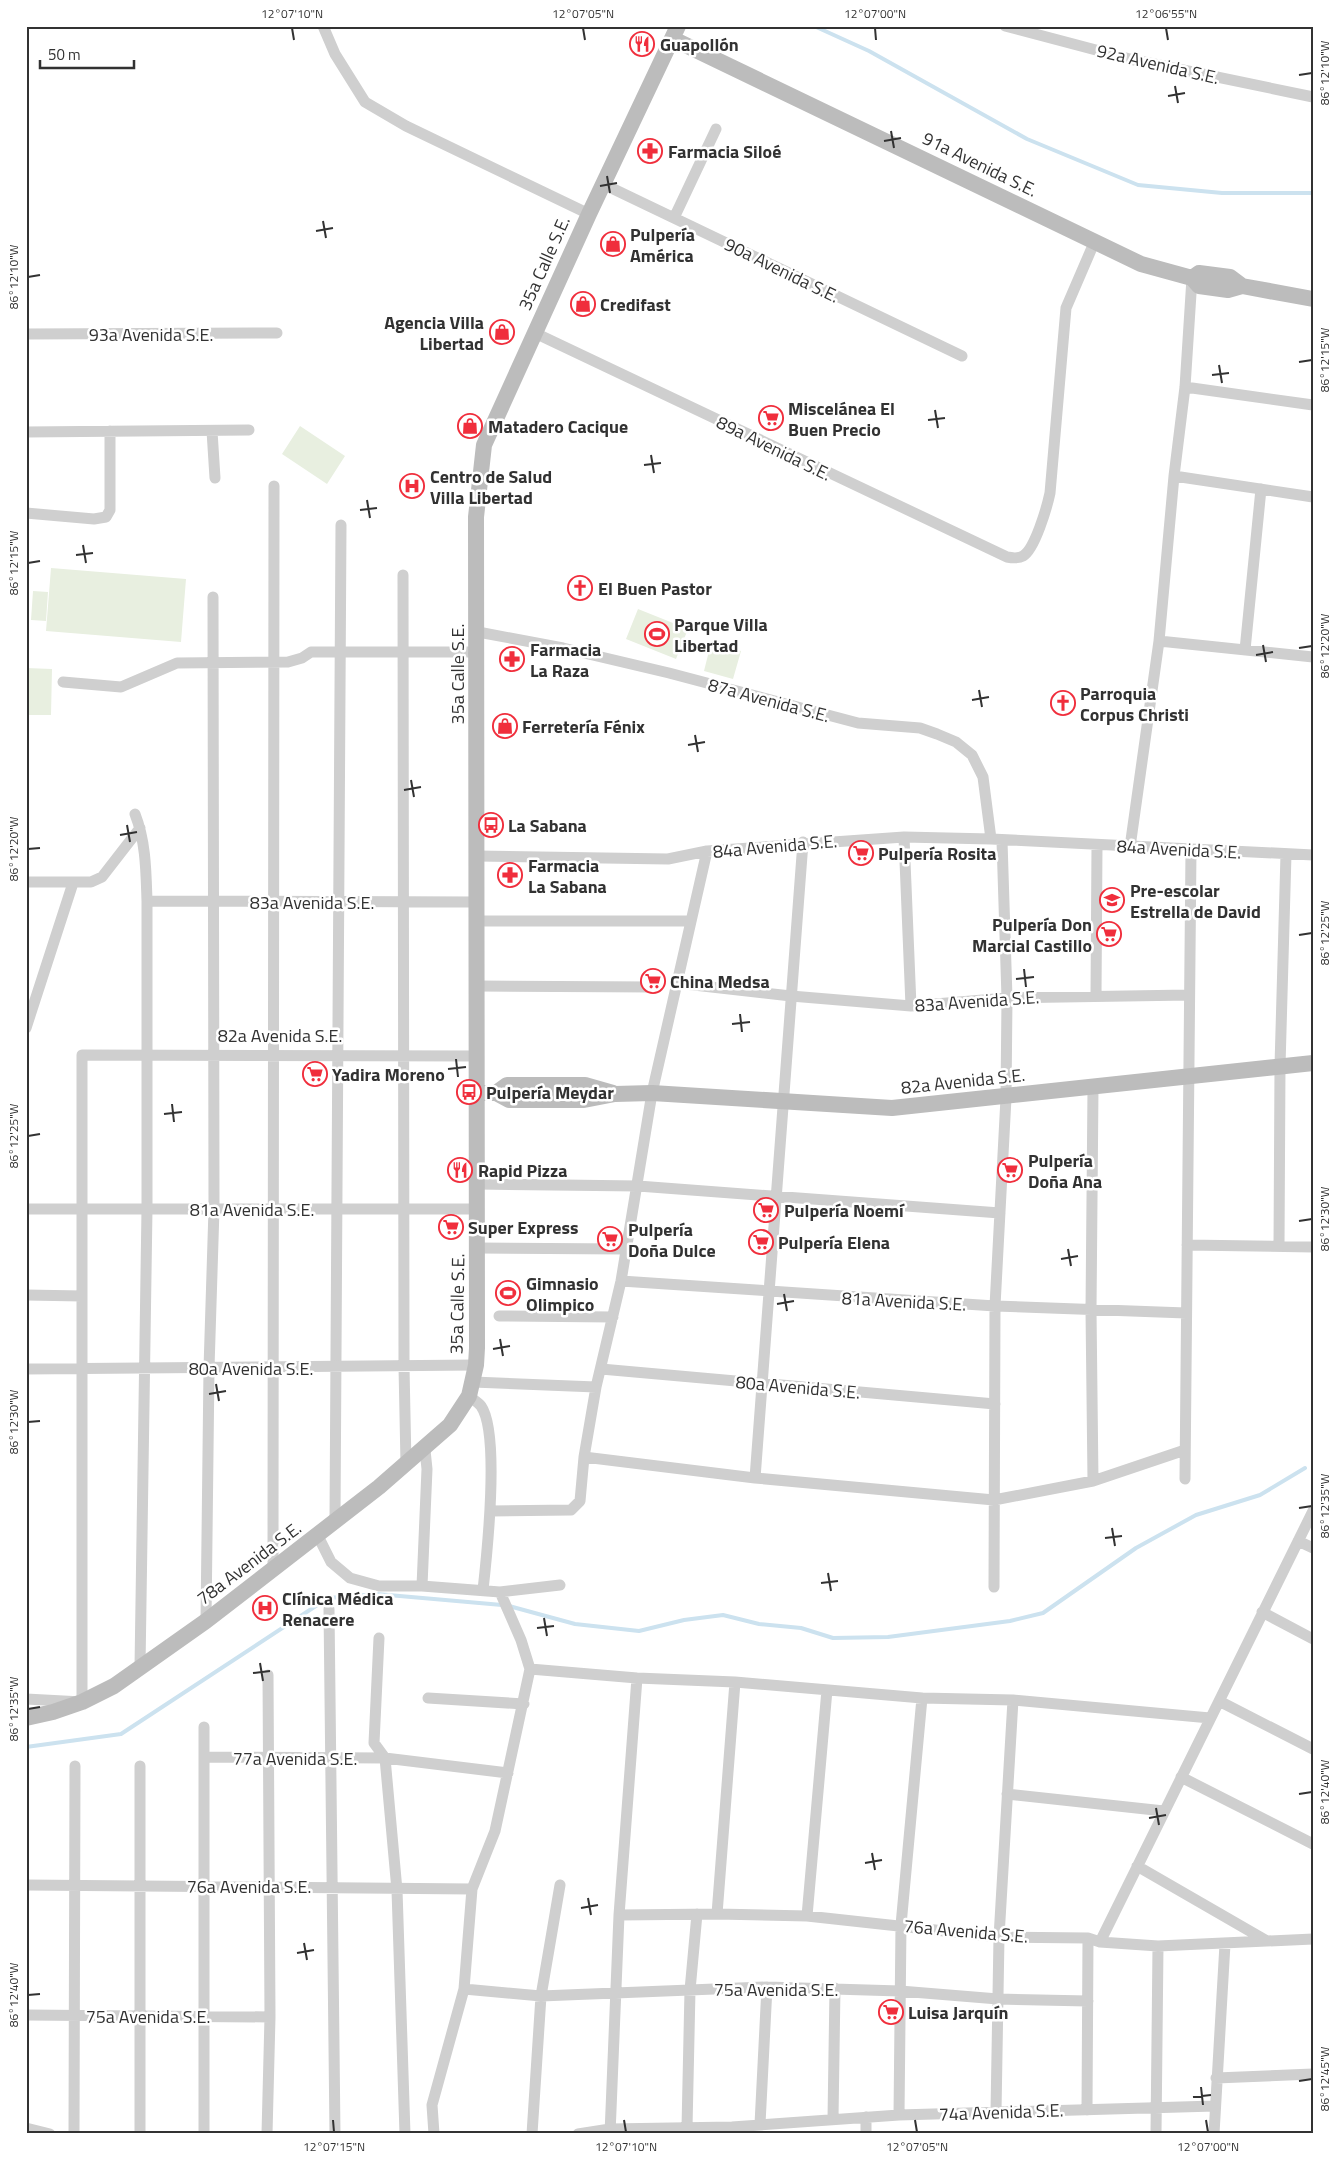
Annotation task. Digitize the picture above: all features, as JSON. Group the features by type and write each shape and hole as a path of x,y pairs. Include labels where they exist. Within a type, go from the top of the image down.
{"street":[{"path":"323,26 335,54 365,102 406,126 589,214"},
{"name":"92a Avenida S.E.","path":"1005,26 1043,31 1130,59 1313,97"},
{"name":"35a Calle S.E.","path":"471,1389 476,1365 478,1248 477,503 484,444 603,184 676,33"},
{"name":"91a Avenida S.E.","path":"676,33 1094,243 1141,264 1192,278 1199,286 1228,290 1242,286 1313,299"},
{"path":"674,218 716,129"},
{"name":"90a Avenida S.E.","path":"603,184 962,356"},
{"name":"89a Avenida S.E.","path":"535,333 835,477 1007,557 1016,558 1023,556 1028,551 1046,511 1050,493 1066,308 1094,243"},
{"path":"1130,847 1159,641 1174,476 1185,387 1192,278"},
{"name":"93a Avenida S.E.","path":"26,334 277,333"},
{"path":"1185,387 1313,405"},
{"path":"212,430 215,478"},
{"path":"26,432 249,430"},
{"path":"26,513 94,518 106,517 110,510 110,431"},
{"path":"1174,476 1313,497"},
{"path":"273,1568 274,486"},
{"path":"1245,650 1261,489"},
{"path":"335,1520 338,1367 337,902 341,525"},
{"path":"403,575 404,1367 406,1464"},
{"path":"206,1621 209,1368 214,1209 213,597"},
{"name":"87a Avenida S.E.","path":"478,632 563,648 669,673 858,723 920,728 937,734 956,742 972,755 976,762 983,777 990,839"},
{"path":"1159,641 1313,658"},
{"path":"63,682 122,687 177,663 274,663 295,660 311,652 339,654 478,652"},
{"path":"135,814 140,828 145,864 147,901 147,1209 143,1368 140,1667"},
{"path":"26,882 91,882 102,877 140,828"},
{"path":"904,836 911,1006"},
{"name":"84a Avenida S.E.","path":"477,856 668,859 707,851 803,842 904,836 1313,855"},
{"path":"994,1587 995,1306 1006,1098 1007,998 1002,841"},
{"path":"756,1478 803,842"},
{"path":"1096,995 1097,845"},
{"path":"1185,1479 1191,850"},
{"path":"491,1511 571,1510 580,1500 584,1457 596,1387 621,1281 652,1093 707,851"},
{"path":"1279,1246 1280,1066 1286,854"},
{"path":"26,1028 73,883"},
{"name":"83a Avenida S.E.","path":"147,901 477,902"},
{"path":"477,921 691,921"},
{"name":"83a Avenida S.E.","path":"676,983 791,996 911,1006 1007,998 1096,995 1189,995"},
{"path":"478,986 654,987"},
{"name":"82a Avenida S.E.","path":"82,1209 82,1055 478,1056"},
{"name":"82a Avenida S.E.","path":"478,1093 496,1093 507,1085 585,1085 616,1094 652,1093 892,1108 1006,1098 1313,1063"},
{"path":"1093,1088 1091,1310 1093,1480"},
{"path":"478,1184 638,1186 1000,1214"},
{"name":"81a Avenida S.E.","path":"26,1209 478,1209"},
{"path":"26,1700 82,1702 80,1367 82,1209"},
{"path":"1187,1244 1313,1247"},
{"path":"478,1248 626,1249"},
{"name":"81a Avenida S.E.","path":"621,1281 995,1306 1186,1313"},
{"path":"26,1295 82,1296"},
{"path":"499,1316 613,1317"},
{"name":"80a Avenida S.E.","path":"26,1369 80,1367 209,1368 476,1365"},
{"name":"80a Avenida S.E.","path":"601,1370 995,1404"},
{"path":"471,1389 596,1387"},
{"path":"318,1536 335,1520 425,1450 450,1425 471,1389"},
{"path":"471,1389 488,1424 491,1511 484,1590"},
{"path":"422,1586 427,1469 425,1450"},
{"path":"584,1457 756,1478 994,1500 1093,1480 1185,1450"},
{"path":"1100,1942 1262,1612 1298,1541 1309,1526 1313,1510"},
{"name":"78a Avenida S.E.","path":"26,1718 53,1712 82,1702 114,1686 206,1621 273,1568 318,1536 331,1562 350,1578 380,1586 422,1586 500,1592 560,1585"},
{"path":"1298,1541 1313,1548"},
{"path":"434,2134 432,2105 464,1990 472,1889 495,1830 524,1704 530,1668 521,1640 500,1592"},
{"path":"329,1609 335,2134"},
{"path":"1262,1612 1313,1639"},
{"path":"380,1638 374,1743 385,1758 397,1890 405,2134"},
{"path":"530,1668 637,1678 735,1682 922,1698 1012,1700 1210,1718"},
{"path":"267,2134 270,2017 268,1675"},
{"path":"610,2132 619,1915 637,1678"},
{"path":"717,1914 735,1682"},
{"path":"806,1916 827,1690"},
{"path":"428,1698 524,1704"},
{"path":"898,2115 901,1925 922,1698"},
{"path":"996,2112 999,1937 1012,1700"},
{"path":"1218,1701 1313,1749"},
{"path":"204,1727 204,2134"},
{"name":"77a Avenida S.E.","path":"204,1758 331,1760 385,1758 508,1773"},
{"path":"74,2134 75,1766"},
{"path":"140,1766 140,2134"},
{"path":"1181,1777 1313,1844"},
{"path":"1007,1794 1164,1811"},
{"path":"1137,1866 1267,1941"},
{"name":"76a Avenida S.E.","path":"26,1884 332,1887 397,1890 472,1889"},
{"path":"532,2134 541,1996 560,1885"},
{"path":"687,2128 690,1990 697,1914"},
{"name":"76a Avenida S.E.","path":"619,1915 717,1914 806,1916 999,1937 1088,1938 1100,1942 1158,1946 1313,1939"},
{"path":"1087,2110 1088,1938"},
{"path":"1214,2134 1225,1944"},
{"path":"1156,2134 1158,1946"},
{"path":"760,2124 767,1987"},
{"name":"75a Avenida S.E.","path":"464,1990 541,1996 767,1987 835,1988 998,1999 1088,2001"},
{"path":"833,2119 835,1988"},
{"name":"75a Avenida S.E.","path":"26,2015 270,2017"},
{"path":"1216,2078 1313,2074"},
{"name":"74a Avenida S.E.","path":"578,2134 687,2128 732,2131 760,2124 898,2115 1215,2106"},
{"path":"866,2117 866,2134"},
{"path":"26,2128 50,2134"}],"green space":[{"path":"300,426 345,456 327,484 282,454"},
{"path":"51,568 186,579 181,642 46,631"},
{"path":"33,591 48,592 46,621 31,620"},
{"name":"Parque Villa Libertad","path":"638,609 688,629 676,659 626,639"},
{"path":"711,643 741,651 733,679 704,671"},
{"path":"26,668 52,669 51,715 26,715"}],"waterway":[{"path":"814,26 869,51 1027,139 1138,185 1222,193 1313,193"},
{"path":"509,1606 575,1624 639,1631 684,1620 723,1615 759,1624 801,1628 833,1638 888,1637 1010,1621 1043,1613 1136,1548 1196,1515 1260,1495 1305,1468"},
{"path":"26,1747 121,1734 328,1598 377,1594 502,1605"}],"place":[{"name":"Guapollón","path":"642,44"},
{"name":"Farmacia Siloé","path":"650,151"},
{"name":"Pulpería América","path":"613,244"},
{"name":"Credifast","path":"583,304"},
{"name":"Agencia Villa Libertad","path":"502,332"},
{"name":"Miscelánea El Buen Precio","path":"771,418"},
{"name":"Matadero Cacique","path":"470,426"},
{"name":"Centro de Salud Villa Libertad","path":"412,486"},
{"name":"El Buen Pastor","path":"580,588"},
{"name":"Parque Villa Libertad","path":"657,634"},
{"name":"Farmacia La Raza","path":"512,659"},
{"name":"Parroquia Corpus Christi","path":"1063,703"},
{"name":"Ferretería Fénix","path":"505,726"},
{"name":"La Sabana","path":"491,825"},
{"name":"Pulpería Rosita","path":"861,853"},
{"name":"Farmacia La Sabana","path":"510,875"},
{"name":"Pre-escolar Estrella de David","path":"1112,900"},
{"name":"Pulpería Don Marcial Castillo","path":"1109,934"},
{"name":"China Medsa","path":"653,981"},
{"name":"Yadira Moreno","path":"315,1074"},
{"name":"Pulpería Meydar","path":"469,1092"},
{"name":"Rapid Pizza","path":"460,1170"},
{"name":"Pulpería Doña Ana","path":"1010,1170"},
{"name":"Pulpería Noemí","path":"766,1210"},
{"name":"Super Express","path":"451,1227"},
{"name":"Pulpería Doña Dulce","path":"610,1239"},
{"name":"Pulpería Elena","path":"761,1242"},
{"name":"Gimnasio Olimpico","path":"508,1293"},
{"name":"Clínica Médica Renacere","path":"265,1608"},
{"name":"Luisa Jarquín","path":"891,2012"}]}
